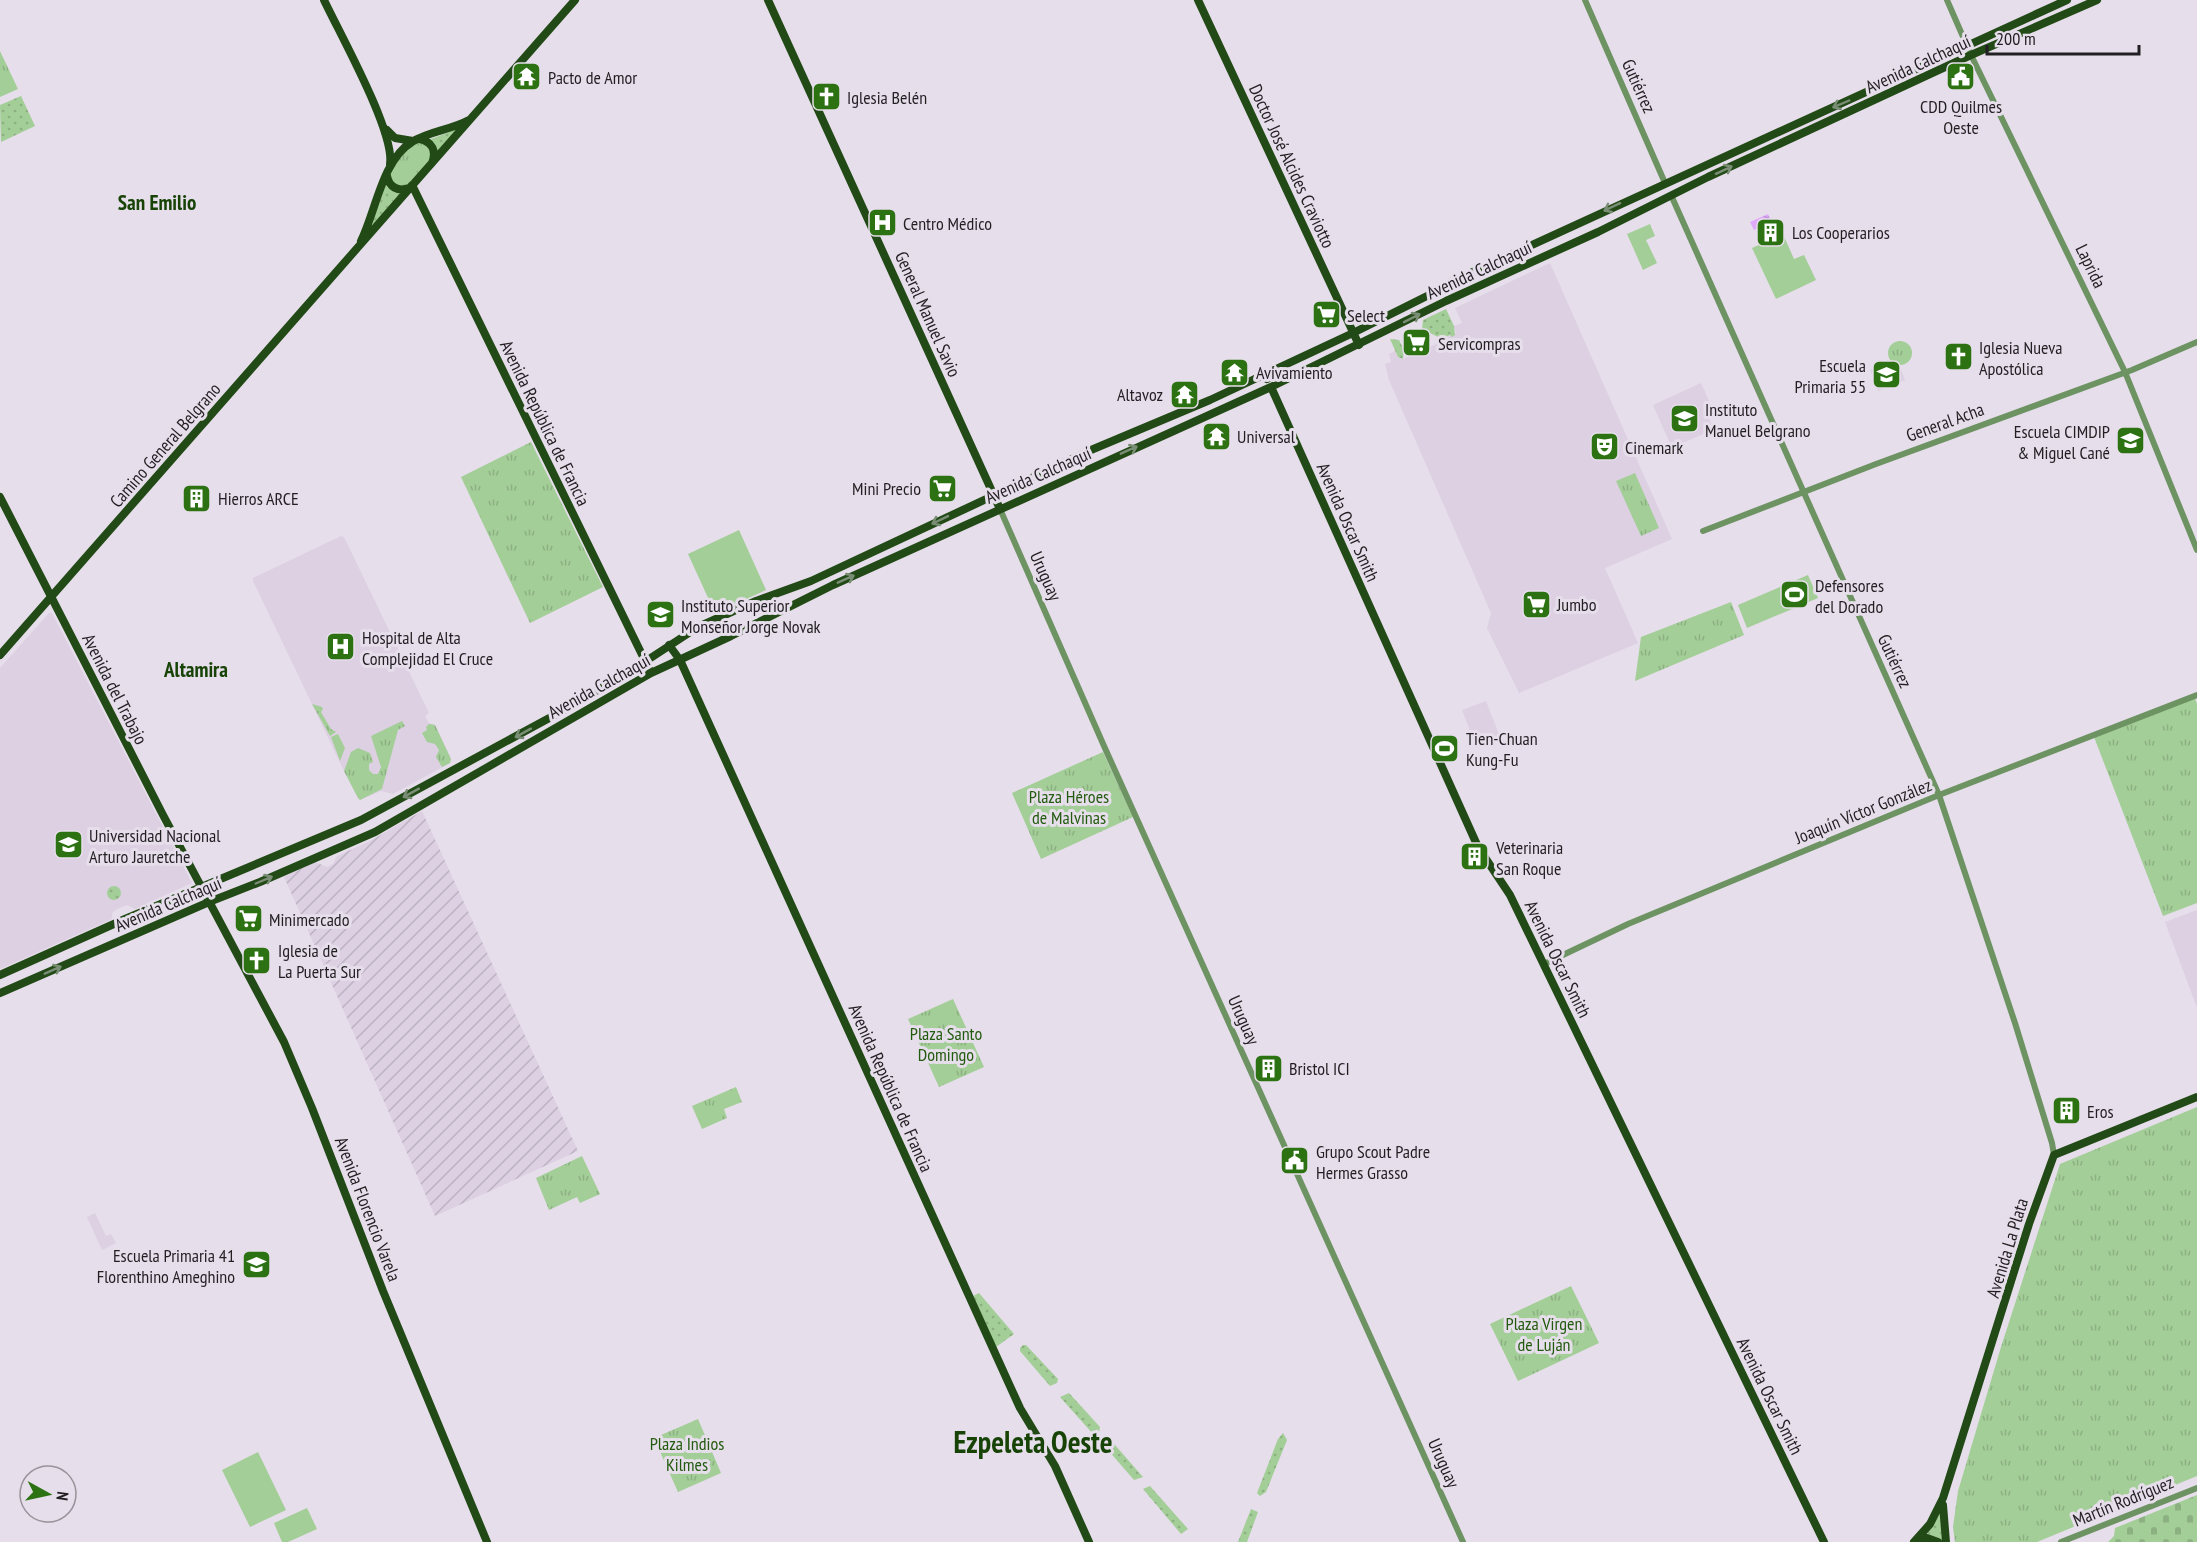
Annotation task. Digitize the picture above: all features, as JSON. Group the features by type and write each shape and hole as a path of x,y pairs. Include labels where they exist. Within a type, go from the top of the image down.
{"main road":[{"path":"324,0 384,127 391,153 388,182 393,187 403,190 411,186"},
{"name":"Camino General Belgrano","path":"0,656 575,0"},
{"name":"General Manuel Savio","path":"768,0 1000,509"},
{"name":"Doctor José Alcides Craviotto","path":"1198,0 1359,345"},
{"name":"Avenida Calchaquí","path":"0,975 126,919 204,890 362,820 546,720 646,661 698,627 774,594 811,581 993,494 1210,400 1353,333 1378,320 1382,314 1450,282 2067,0"},
{"name":"Avenida Calchaquí","path":"0,993 375,832 651,673 833,585 1269,383 1359,345 1452,298 1598,232 1671,195 1971,55 2097,0"},
{"name":"Camino General Belgrano","path":"352,254 364,234 388,170 402,151 416,140 457,127 473,118"},
{"path":"384,127 395,138 428,141 434,153 432,163"},
{"name":"Avenida República de Francia","path":"411,186 651,673"},
{"path":"1378,320 1384,332"},
{"path":"1269,383 1319,349"},
{"name":"Avenida Oscar Smith","path":"1269,383 1474,838 1510,895 1824,1542"},
{"name":"Avenida del Trabajo","path":"0,497 50,598 204,890"},
{"name":"Avenida República de Francia","path":"669,645 680,660 1020,1408 1055,1466 1089,1542"},
{"name":"Avenida Florencio Varela","path":"204,890 284,1042 312,1107 383,1291 487,1542"},
{"path":"2054,1155 2197,1097"},
{"name":"Avenida La Plata","path":"1915,1541 1933,1521 1943,1498 2029,1224 2054,1155"},
{"name":"Avenida La Plata","path":"1943,1498 1942,1511 1946,1542"},
{"path":"1915,1541 1927,1538 1938,1542"}],"street":[{"name":"Gutiérrez","path":"1585,0 1665,183"},
{"name":"Laprida","path":"1947,0 1971,55 2125,372 2197,550"},
{"name":"Gutiérrez","path":"1671,195 1939,795 2015,1023 2054,1155"},
{"name":"General Acha","path":"1703,531 2125,372 2197,342"},
{"name":"Uruguay","path":"1000,509 1104,747 1463,1542"},
{"name":"Joaquín Víctor González","path":"1544,964 1628,924 1939,795 2197,695"},
{"name":"Martín Rodríguez","path":"2061,1542 2197,1488"}],"shaded area":[{"path":"1550,263 1672,539 1605,568 1638,643 1519,693 1487,628 1491,613 1389,380 1385,364 1391,362 1389,354 1395,351 1398,357 1403,359 1456,333 1454,326 1462,323 1455,308"},
{"name":"Escuela Primaria 55","path":"1885,364 1888,368 1901,370 1905,380 1878,391 1870,370"},
{"name":"Instituto Manuel Belgrano","path":"1701,383 1711,405 1704,409 1714,429 1672,448 1653,405"},
{"name":"Hospital de Alta Complejidad El Cruce","path":"341,536 344,537 429,713 425,716 429,723 435,725 451,759 450,763 393,794 381,791 360,800 253,581 253,578"},
{"name":"Universidad Nacional Arturo Jauretche","path":"49,613 52,613 192,883 135,909 127,905 117,909 112,913 112,919 0,969 0,668"},
{"path":"1486,701 1500,737 1476,746 1462,710"},
{"path":"422,811 578,1151 435,1216 284,877 315,862 327,867 333,864 337,856 370,841"},
{"path":"2197,910 2197,1008 2165,922"},
{"path":"95,1213 106,1236 111,1234 116,1243 102,1250 87,1217"}],"green space":[{"path":"0,51 18,89 0,97"},
{"path":"21,96 35,126 1,142 0,105"},
{"path":"457,130 438,154 428,140"},
{"path":"419,141 424,142 431,151 431,158 408,186 395,185 389,175 391,170 401,156"},
{"path":"386,181 402,193 373,224 371,222"},
{"path":"1650,224 1655,236 1646,240 1657,263 1643,270 1627,234"},
{"path":"1783,234 1794,259 1804,255 1816,280 1776,299 1752,248"},
{"path":"1446,309 1454,326 1455,335 1442,339 1422,329 1423,320"},
{"path":"1390,339 1399,340 1404,350 1403,359 1398,357"},
{"path":"1895,341 1905,341 1912,348 1912,358 1905,365 1895,365 1888,358 1888,348"},
{"path":"531,442 603,587 530,623 461,477"},
{"path":"1635,473 1659,528 1641,536 1616,481"},
{"path":"739,530 766,590 715,613 688,554"},
{"name":"Defensores del Dorado","path":"1808,575 1818,598 1747,628 1738,605"},
{"path":"1731,602 1744,635 1635,681 1641,637"},
{"path":"2195,698 2197,704 2197,903 2163,916 2094,737"},
{"path":"312,704 322,707 321,712 331,729 336,732 330,736"},
{"path":"402,721 405,726 398,730 382,789 360,800 344,771 351,752 358,748 370,753 373,762 369,764 369,770 373,774 378,774 381,767 371,736"},
{"path":"429,724 435,725 451,759 450,763 442,767 436,757 439,750 435,744 427,742 422,733 427,730 426,727"},
{"path":"338,734 345,748 340,761 331,737"},
{"name":"Plaza Héroes de Malvinas","path":"1103,752 1133,817 1041,859 1012,793"},
{"path":"111,886 117,886 121,893 117,900 111,900 107,896 107,890"},
{"name":"Plaza Santo Domingo","path":"953,999 984,1067 939,1087 908,1019"},
{"path":"736,1087 742,1102 724,1109 727,1118 702,1129 692,1106"},
{"path":"2197,1107 2197,1476 2037,1542 1955,1542 1953,1527 1958,1491 2001,1347 2060,1164"},
{"path":"582,1156 600,1194 580,1203 577,1197 549,1210 536,1178"},
{"name":"Plaza Virgen de Luján","path":"1571,1286 1599,1343 1518,1381 1490,1324"},
{"path":"979,1293 1014,1334 996,1347 973,1296"},
{"path":"1520,1331 1528,1351 1518,1356 1509,1336"},
{"path":"1023,1345 1026,1345 1058,1379 1057,1383 1050,1386 1020,1351"},
{"path":"1069,1393 1100,1427 1099,1432 1093,1434 1060,1397"},
{"name":"Plaza Indios Kilmes","path":"698,1419 721,1473 678,1492 654,1438"},
{"path":"1283,1433 1287,1440 1266,1492 1260,1496 1257,1493 1278,1439"},
{"path":"1108,1437 1143,1477 1134,1480 1101,1442"},
{"path":"678,1445 691,1474 681,1479 667,1450"},
{"path":"258,1452 286,1510 250,1527 222,1470"},
{"path":"1150,1486 1188,1529 1181,1534 1143,1489"},
{"path":"2197,1495 2197,1542 2108,1542 2114,1536 2115,1528"},
{"path":"307,1508 317,1529 288,1542 282,1542 274,1523"},
{"path":"1251,1509 1258,1512 1247,1542 1238,1542"},
{"path":"1940,1513 1942,1539 1942,1540 1927,1534"}],"water":[{"path":"1768,214 1775,230 1769,233 1765,225 1754,230 1750,222"}],"place":[{"name":"Pacto de Amor","path":"527,77"},
{"name":"CDD Quilmes Oeste","path":"1961,77"},
{"name":"Iglesia Belén","path":"826,97"},
{"name":"Centro Médico","path":"882,223"},
{"name":"Los Cooperarios","path":"1771,232"},
{"name":"Select","path":"1326,315"},
{"name":"Servicompras","path":"1417,343"},
{"name":"Iglesia Nueva Apostólica","path":"1958,357"},
{"name":"Avivamiento","path":"1235,372"},
{"name":"Escuela Primaria 55","path":"1887,375"},
{"name":"Altavoz","path":"1184,394"},
{"name":"Instituto Manuel Belgrano","path":"1684,419"},
{"name":"Universal","path":"1216,436"},
{"name":"Escuela CIMDIP & Miguel Cané","path":"2131,441"},
{"name":"Cinemark","path":"1604,447"},
{"name":"Mini Precio","path":"942,488"},
{"name":"Hierros ARCE","path":"197,498"},
{"name":"Defensores del Dorado","path":"1794,595"},
{"name":"Jumbo","path":"1536,604"},
{"name":"Instituto Superior Monseñor Jorge Novak","path":"660,615"},
{"name":"Hospital de Alta Complejidad El Cruce","path":"341,647"},
{"name":"Tien-Chuan Kung-Fu","path":"1445,748"},
{"name":"Universidad Nacional Arturo Jauretche","path":"68,845"},
{"name":"Veterinaria San Roque","path":"1475,857"},
{"name":"Minimercado","path":"248,919"},
{"name":"Iglesia de La Puerta Sur","path":"257,960"},
{"name":"Bristol ICI","path":"1268,1068"},
{"name":"Eros","path":"2066,1111"},
{"name":"Grupo Scout Padre Hermes Grasso","path":"1295,1161"},
{"name":"Escuela Primaria 41 Florenthino Ameghino","path":"256,1265"}],"district":[{"name":"San Emilio","path":"157,202"},
{"name":"Altamira","path":"196,669"},
{"name":"Ezpeleta Oeste","path":"1033,1441"}]}
